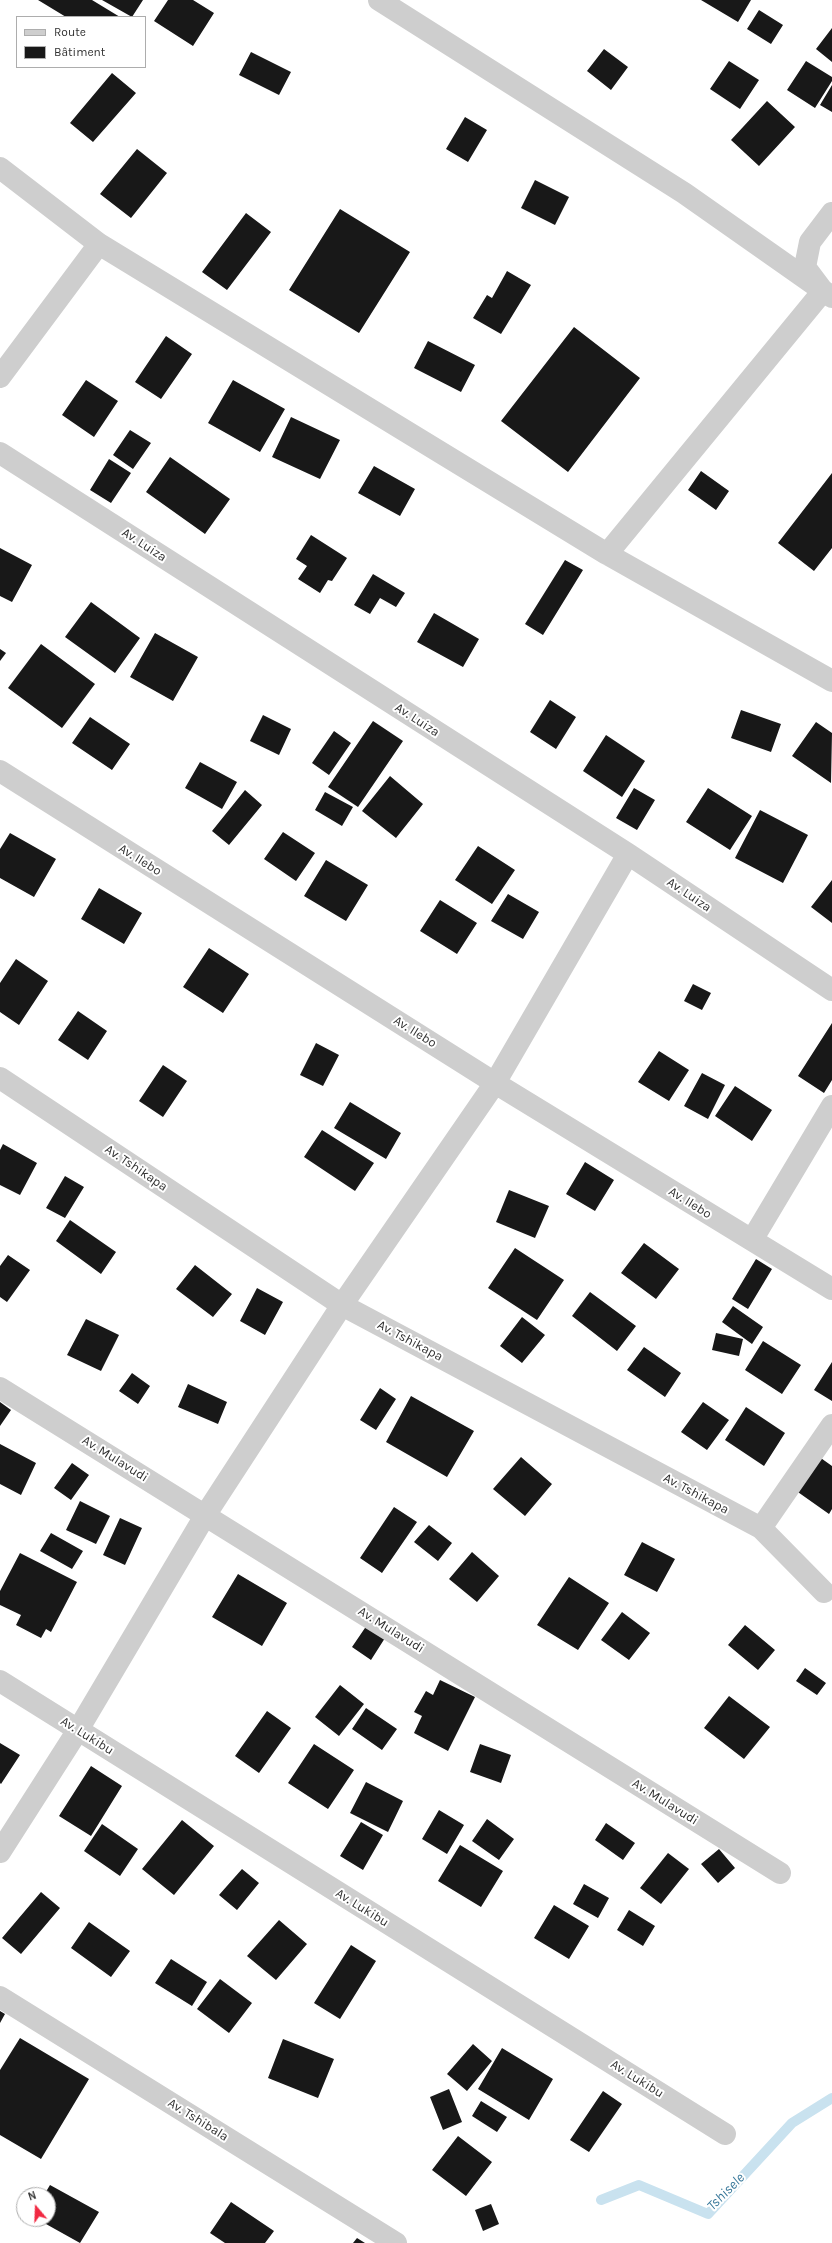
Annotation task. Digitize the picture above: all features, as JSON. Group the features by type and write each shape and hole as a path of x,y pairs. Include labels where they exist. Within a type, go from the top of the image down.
{"street":[{"path":"379,0 684,192 827,294"},
{"path":"0,168 99,244 607,554 832,681"},
{"path":"827,294 805,267 810,242 832,213"},
{"path":"0,376 99,244"},
{"path":"607,554 827,294"},
{"name":"Av. Luiza","path":"0,453 628,854 832,990"},
{"name":"Av. Ilebo","path":"0,771 495,1083 832,1289"},
{"path":"0,1852 78,1730 206,1514 342,1305 495,1083 628,854"},
{"name":"Av. Tshikapa","path":"0,1078 342,1305 761,1528 824,1592"},
{"path":"752,1240 832,1106"},
{"name":"Av. Mulavudi","path":"0,1388 206,1514 780,1873"},
{"path":"761,1528 832,1425"},
{"name":"Av. Lukibu","path":"0,1680 725,2134"},
{"name":"Av. Tshibala","path":"0,1998 396,2243"}],"building":[{"path":"38,0 92,0 118,16 64,16"},
{"path":"102,0 143,0 133,16"},
{"path":"168,0 193,0 214,13 193,46 154,21"},
{"path":"701,0 751,0 738,22"},
{"path":"759,10 783,25 771,44 747,29"},
{"path":"832,28 832,62 816,49"},
{"path":"604,49 628,67 611,90 587,71"},
{"path":"251,52 291,72 279,95 239,75"},
{"path":"729,61 759,80 740,109 710,89"},
{"path":"806,61 832,77 832,81 815,108 787,90"},
{"path":"112,73 136,93 93,142 70,123"},
{"path":"832,85 832,112 820,105"},
{"path":"767,101 795,127 759,166 731,140"},
{"path":"465,117 487,130 468,162 446,149"},
{"path":"137,149 167,173 131,218 100,194"},
{"path":"535,180 569,197 555,225 521,208"},
{"path":"340,209 410,252 359,333 289,290"},
{"path":"246,213 271,232 227,290 202,272"},
{"path":"507,271 531,285 501,334 473,318 487,295 492,298"},
{"path":"574,327 640,378 568,472 501,421"},
{"path":"166,336 192,354 161,399 135,382"},
{"path":"428,341 475,365 461,392 414,368"},
{"path":"86,380 118,401 94,437 62,415"},
{"path":"233,380 285,409 260,452 208,423"},
{"path":"291,417 340,440 320,479 272,457"},
{"path":"130,430 151,443 133,469 113,455"},
{"path":"170,457 230,499 205,534 146,492"},
{"path":"109,459 131,473 111,503 90,490"},
{"path":"374,466 415,489 400,516 358,493"},
{"path":"701,471 729,491 716,510 688,490"},
{"path":"832,473 832,548 814,571 778,543"},
{"path":"311,535 347,558 332,581 328,580 320,593 298,579 307,566 296,559"},
{"path":"0,548 32,565 12,602 0,596"},
{"path":"565,560 583,570 543,635 525,624"},
{"path":"373,574 405,593 396,607 380,598 370,614 354,605"},
{"path":"91,602 140,638 115,673 65,637"},
{"path":"434,613 479,639 463,667 417,642"},
{"path":"155,633 198,657 173,701 130,677"},
{"path":"41,644 95,684 62,728 8,688"},
{"path":"0,649 6,653 0,661"},
{"path":"550,700 576,717 556,749 530,732"},
{"path":"741,710 781,724 771,752 731,738"},
{"path":"263,715 291,729 279,755 250,741"},
{"path":"90,717 130,744 112,770 72,743"},
{"path":"373,721 403,741 358,807 328,787"},
{"path":"816,722 832,733 831,783 792,756"},
{"path":"334,731 351,743 329,775 312,763"},
{"path":"606,735 645,761 622,797 583,771"},
{"path":"200,762 237,782 222,809 185,788"},
{"path":"390,776 423,804 396,838 362,811"},
{"path":"634,788 655,800 637,830 616,818"},
{"path":"708,788 752,816 730,850 686,822"},
{"path":"245,790 262,805 229,845 212,831"},
{"path":"325,792 353,807 342,826 315,810"},
{"path":"760,810 808,835 783,883 735,858"},
{"path":"283,832 315,853 296,881 264,859"},
{"path":"10,833 56,859 34,897 0,878 0,849"},
{"path":"478,846 515,870 492,904 455,880"},
{"path":"326,860 368,885 346,921 304,896"},
{"path":"832,880 832,923 811,907"},
{"path":"99,888 142,913 124,944 81,919"},
{"path":"508,894 539,912 523,939 491,921"},
{"path":"440,900 477,923 457,954 420,931"},
{"path":"209,948 249,974 223,1013 183,987"},
{"path":"16,959 48,981 19,1025 0,1012 0,983"},
{"path":"693,984 711,993 702,1010 684,1001"},
{"path":"78,1011 107,1031 88,1060 58,1040"},
{"path":"832,1023 832,1080 824,1093 798,1076"},
{"path":"316,1043 339,1055 323,1086 300,1075"},
{"path":"659,1051 689,1070 669,1101 638,1082"},
{"path":"163,1065 187,1081 163,1117 139,1101"},
{"path":"702,1073 725,1085 708,1119 684,1106"},
{"path":"735,1086 772,1110 752,1141 715,1116"},
{"path":"350,1102 401,1133 386,1159 334,1128"},
{"path":"322,1130 374,1163 355,1191 304,1157"},
{"path":"3,1144 37,1163 20,1195 0,1185 0,1150"},
{"path":"585,1162 614,1180 595,1211 566,1194"},
{"path":"65,1176 84,1187 65,1218 46,1208"},
{"path":"509,1190 549,1206 535,1238 496,1222"},
{"path":"70,1220 116,1252 101,1274 56,1241"},
{"path":"644,1243 679,1269 656,1299 621,1273"},
{"path":"515,1248 564,1280 537,1320 488,1288"},
{"path":"8,1255 30,1270 7,1302 0,1297 0,1266"},
{"path":"756,1259 772,1269 748,1309 732,1299"},
{"path":"195,1265 232,1294 213,1317 176,1289"},
{"path":"257,1288 283,1302 265,1335 240,1321"},
{"path":"590,1292 636,1326 617,1351 572,1316"},
{"path":"733,1306 763,1327 752,1344 722,1322"},
{"path":"522,1317 545,1335 522,1363 500,1346"},
{"path":"86,1319 119,1335 101,1371 67,1355"},
{"path":"716,1333 743,1339 739,1356 712,1350"},
{"path":"763,1341 801,1365 782,1394 745,1370"},
{"path":"644,1347 681,1373 665,1397 627,1370"},
{"path":"832,1362 832,1401 814,1390"},
{"path":"132,1373 150,1386 138,1404 119,1391"},
{"path":"188,1384 227,1402 218,1424 178,1407"},
{"path":"380,1388 396,1399 376,1430 360,1420"},
{"path":"411,1396 474,1431 447,1477 386,1442"},
{"path":"0,1402 11,1410 0,1426"},
{"path":"703,1402 729,1420 707,1450 681,1432"},
{"path":"746,1407 785,1433 764,1466 725,1440"},
{"path":"0,1444 36,1463 21,1495 0,1484"},
{"path":"818,1456 832,1466 832,1509 829,1514 795,1490"},
{"path":"521,1457 552,1484 525,1516 493,1489"},
{"path":"72,1463 89,1475 71,1500 54,1488"},
{"path":"80,1501 110,1516 96,1544 66,1530"},
{"path":"394,1507 417,1522 382,1573 360,1558"},
{"path":"120,1518 142,1528 125,1565 103,1555"},
{"path":"429,1525 452,1543 438,1561 414,1542"},
{"path":"51,1533 83,1551 72,1569 40,1551"},
{"path":"642,1542 675,1559 657,1592 624,1575"},
{"path":"472,1552 499,1576 477,1602 449,1579"},
{"path":"20,1553 77,1582 51,1632 46,1629 41,1638 16,1625 21,1615 0,1605 0,1591"},
{"path":"238,1574 287,1603 262,1646 212,1617"},
{"path":"569,1577 609,1603 578,1650 537,1625"},
{"path":"622,1612 650,1633 629,1660 601,1640"},
{"path":"367,1625 385,1638 371,1660 352,1647"},
{"path":"745,1625 775,1650 758,1670 728,1645"},
{"path":"805,1668 826,1683 817,1695 796,1681"},
{"path":"440,1680 475,1697 448,1751 414,1733 422,1716 414,1712 426,1691 433,1695"},
{"path":"340,1685 364,1704 339,1736 315,1717"},
{"path":"729,1696 770,1727 744,1759 704,1728"},
{"path":"366,1708 397,1729 382,1750 352,1729"},
{"path":"267,1711 291,1728 259,1773 235,1756"},
{"path":"0,1743 20,1755 1,1784 0,1783"},
{"path":"314,1744 354,1770 328,1809 288,1783"},
{"path":"480,1744 511,1755 501,1783 470,1772"},
{"path":"91,1766 122,1786 91,1836 59,1816"},
{"path":"366,1782 403,1801 388,1832 350,1813"},
{"path":"439,1810 464,1825 447,1854 422,1839"},
{"path":"487,1819 514,1839 499,1860 472,1841"},
{"path":"182,1820 214,1846 174,1895 142,1869"},
{"path":"361,1822 383,1835 363,1870 340,1856"},
{"path":"606,1823 635,1843 623,1860 595,1840"},
{"path":"102,1824 138,1849 120,1876 84,1851"},
{"path":"460,1845 503,1871 481,1907 438,1881"},
{"path":"719,1849 735,1868 718,1883 701,1864"},
{"path":"668,1853 689,1869 661,1904 640,1888"},
{"path":"242,1869 259,1883 237,1910 219,1895"},
{"path":"584,1884 609,1898 598,1918 573,1904"},
{"path":"41,1892 60,1908 21,1954 2,1938"},
{"path":"554,1905 589,1926 569,1959 534,1938"},
{"path":"629,1910 655,1926 643,1946 617,1930"},
{"path":"279,1920 307,1944 276,1980 247,1956"},
{"path":"89,1922 130,1951 111,1977 71,1948"},
{"path":"351,1945 376,1961 340,2019 314,2003"},
{"path":"171,1959 207,1982 192,2006 155,1983"},
{"path":"220,1979 252,2003 229,2033 197,2009"},
{"path":"0,2011 5,2014 0,2023"},
{"path":"20,2038 89,2079 41,2159 0,2135 0,2070"},
{"path":"283,2039 334,2059 318,2098 268,2078"},
{"path":"473,2044 492,2061 467,2091 447,2074"},
{"path":"502,2048 553,2079 529,2120 478,2089"},
{"path":"449,2089 462,2122 443,2130 430,2097"},
{"path":"603,2091 622,2104 589,2152 570,2140"},
{"path":"481,2101 507,2117 497,2132 472,2116"},
{"path":"458,2136 492,2162 466,2196 432,2170"},
{"path":"56,2188 99,2212 80,2243 51,2227 56,2227"},
{"path":"231,2202 274,2231 265,2243 225,2243 210,2233"},
{"path":"491,2204 499,2224 483,2231 475,2210"},
{"path":"357,2238 365,2243 353,2243"}],"waterway":[{"name":"Tshisele","path":"601,2200 639,2185 708,2214 792,2123 832,2098"}]}
